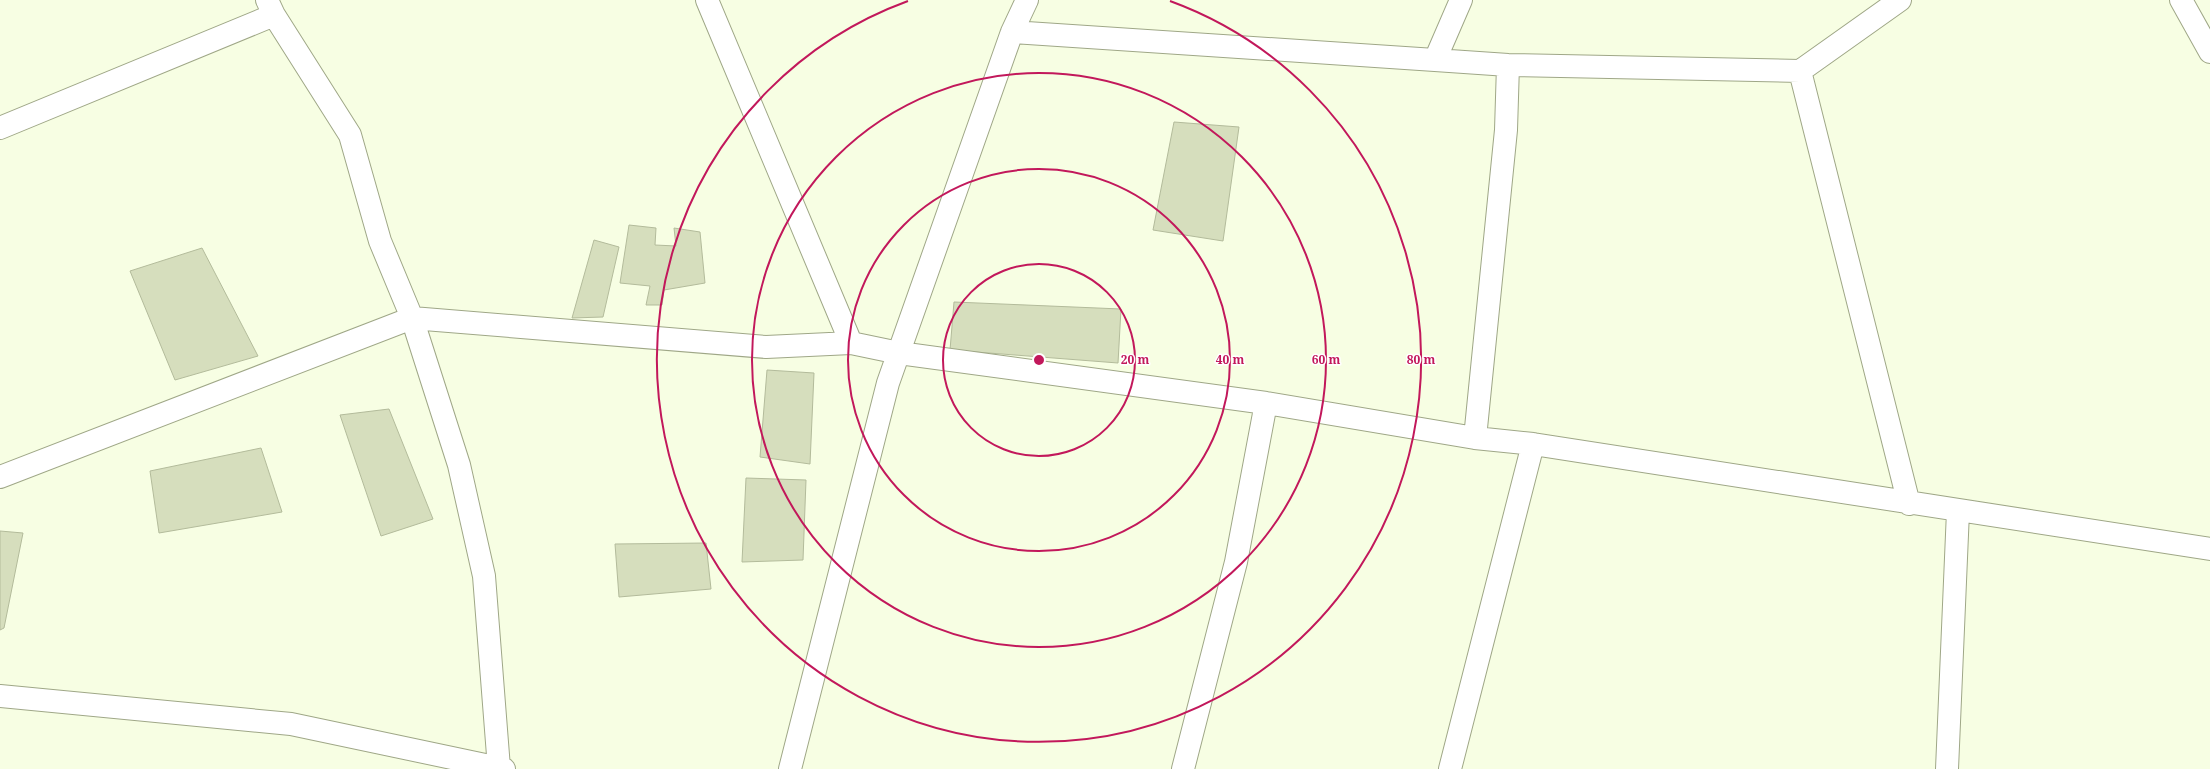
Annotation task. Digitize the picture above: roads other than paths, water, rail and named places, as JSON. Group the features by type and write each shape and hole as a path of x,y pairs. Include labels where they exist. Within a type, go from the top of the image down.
{"street":[{"path":"707,0 851,343"},
{"path":"790,769 888,383 1012,32 1027,0"},
{"path":"1435,60 1461,0"},
{"path":"1012,32 1508,65 1800,71 1900,0"},
{"path":"2180,0 2210,52"},
{"path":"0,128 270,8 350,135 380,241 412,318 459,465 484,576 501,768 291,724 0,696"},
{"path":"1475,438 1506,130 1508,65"},
{"path":"1800,71 1909,504"},
{"path":"0,477 412,318 766,347 851,343 899,353 1266,403 1475,438 1533,444 1909,504 2210,549"},
{"path":"1183,769 1236,562 1266,403"},
{"path":"1450,769 1533,444"},
{"path":"1947,769 1958,511"}]}
